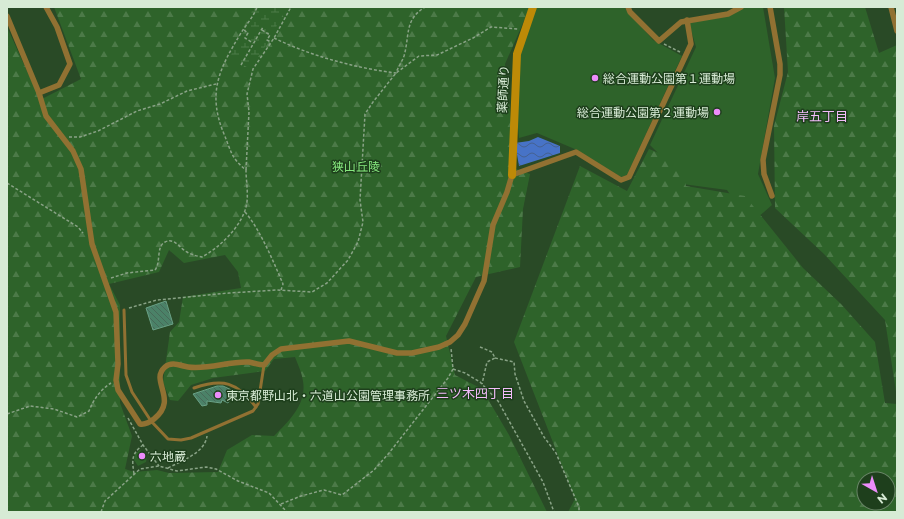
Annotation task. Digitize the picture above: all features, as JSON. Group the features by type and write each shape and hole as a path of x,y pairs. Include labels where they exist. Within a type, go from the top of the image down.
{"street":[{"path":"39,93 59,85 70,64 57,27 46,7"},
{"name":"薬師通り","path":"512,175 517,54 533,7"},
{"path":"628,7 630,12 659,41 681,22 728,14 741,7"},
{"path":"770,7 780,64 780,75 763,160 764,174 772,196"},
{"path":"891,7 897,31"},
{"path":"7,16 39,93 46,116 73,151 81,169 92,244 116,312 118,358 116,380 118,390 140,424 151,421 159,414 165,404 160,376 161,372 167,365 175,364 190,367 250,362 264,366 272,355 281,349 349,341 397,353 412,353 439,347 450,342 458,335 484,281 493,226 507,192 512,175 576,152 621,180 629,177 691,44 687,20"}],"lane":[{"path":"124,310 126,375 132,392 151,421 168,439 181,440 207,432 247,414 256,407 264,366"},
{"path":"194,388 210,383 226,383 240,390 256,407"}],"path":[{"path":"246,170 234,161 216,115 216,84 234,44 257,7"},
{"path":"104,280 127,273 155,270 159,266 161,246 164,242 169,241 178,244 185,252 202,257 215,250 224,241 245,212 247,206 246,170 249,126 247,94 253,69 274,38 291,7"},
{"path":"124,310 157,300 229,293 281,290 312,292 327,283 348,260 358,242 363,222 360,200 365,114 396,73 404,56 409,23 416,12 425,7"},
{"path":"241,65 263,27"},
{"path":"274,38 296,49 378,71 396,73 419,56 436,55 473,38 491,27 524,30"},
{"path":"244,30 248,33 245,38 254,44"},
{"path":"262,30 270,35 267,40 271,42"},
{"path":"659,41 680,52"},
{"path":"60,134 80,137 98,131 137,111 160,104 187,91 216,84"},
{"path":"7,183 78,227 83,233"},
{"path":"245,212 254,222 272,260 283,284 281,290"},
{"path":"281,504 301,496 324,490 342,494 360,481 389,453 453,370 450,342"},
{"path":"480,347 492,352 495,358"},
{"path":"482,384 487,362 495,358 514,362 515,374 524,400 544,437 556,452 579,507 579,512"},
{"path":"453,370 465,373 482,384 498,401 543,482 554,512"},
{"path":"7,414 30,406 54,409 77,417 81,416 88,411 102,388 116,380"},
{"path":"127,415 143,445 159,466"},
{"path":"168,468 198,451 206,441 207,432"},
{"path":"134,474 132,459 133,454 143,445"},
{"path":"101,512 105,501 140,469 159,466 174,471 212,468 269,493 287,512"}],"green space":[{"name":"狭山丘陵","path":"54,7 530,7 505,64 516,169 530,174 523,209 520,267 476,277 446,336 455,375 482,389 509,435 547,512 7,512 7,27 40,100 81,79","holes":["169,250 184,263 225,255 238,272 241,288 183,297 179,322 170,332 163,382 170,400 178,401 191,385 213,378 265,371 274,359 295,357 300,369 304,389 300,405 296,412 274,436 252,435 227,450 218,472 169,473 157,470 134,472 125,469 132,436 120,403 120,305 109,284 159,272"]},
{"path":"253,7 287,7 267,44 250,69 230,57 249,21"},
{"name":"総合運動公園第１運動場","path":"533,7 624,7 653,40 682,56 627,175 621,177 577,150 537,133 519,138 515,99 520,57"},
{"name":"総合運動公園第２運動場","path":"745,7 763,7 775,78 758,174 772,205 750,224 727,190 675,183 660,155 650,145 696,47 689,23 729,16"},
{"path":"784,7 865,7 879,53 897,45 897,398 885,320 824,254 775,208 774,126 788,72"},
{"path":"649,149 681,162 686,186 745,196 803,268 841,304 875,342 885,403 897,404 897,512 568,512 575,499 514,342 580,166 627,191"},
{"path":"140,450 147,456 146,462 138,466 134,460 135,454"}],"water":[{"path":"538,137 560,146 560,153 519,166 515,143 529,141"}],"building":[{"path":"166,301 173,324 153,330 146,308"},
{"name":"東京都野山北・六道山公園管理事務所","path":"217,386 223,386 238,393 235,399 231,398 228,403 222,400 221,403 207,401 207,405 202,406 193,394"}],"place":[{"name":"総合運動公園第１運動場","path":"595,78"},
{"name":"総合運動公園第２運動場","path":"717,112"},
{"name":"東京都野山北・六道山公園管理事務所","path":"218,395"},
{"name":"六地蔵","path":"142,456"}],"district":[{"name":"岸五丁目","path":"822,116"},
{"name":"三ツ木四丁目","path":"475,393"}]}
